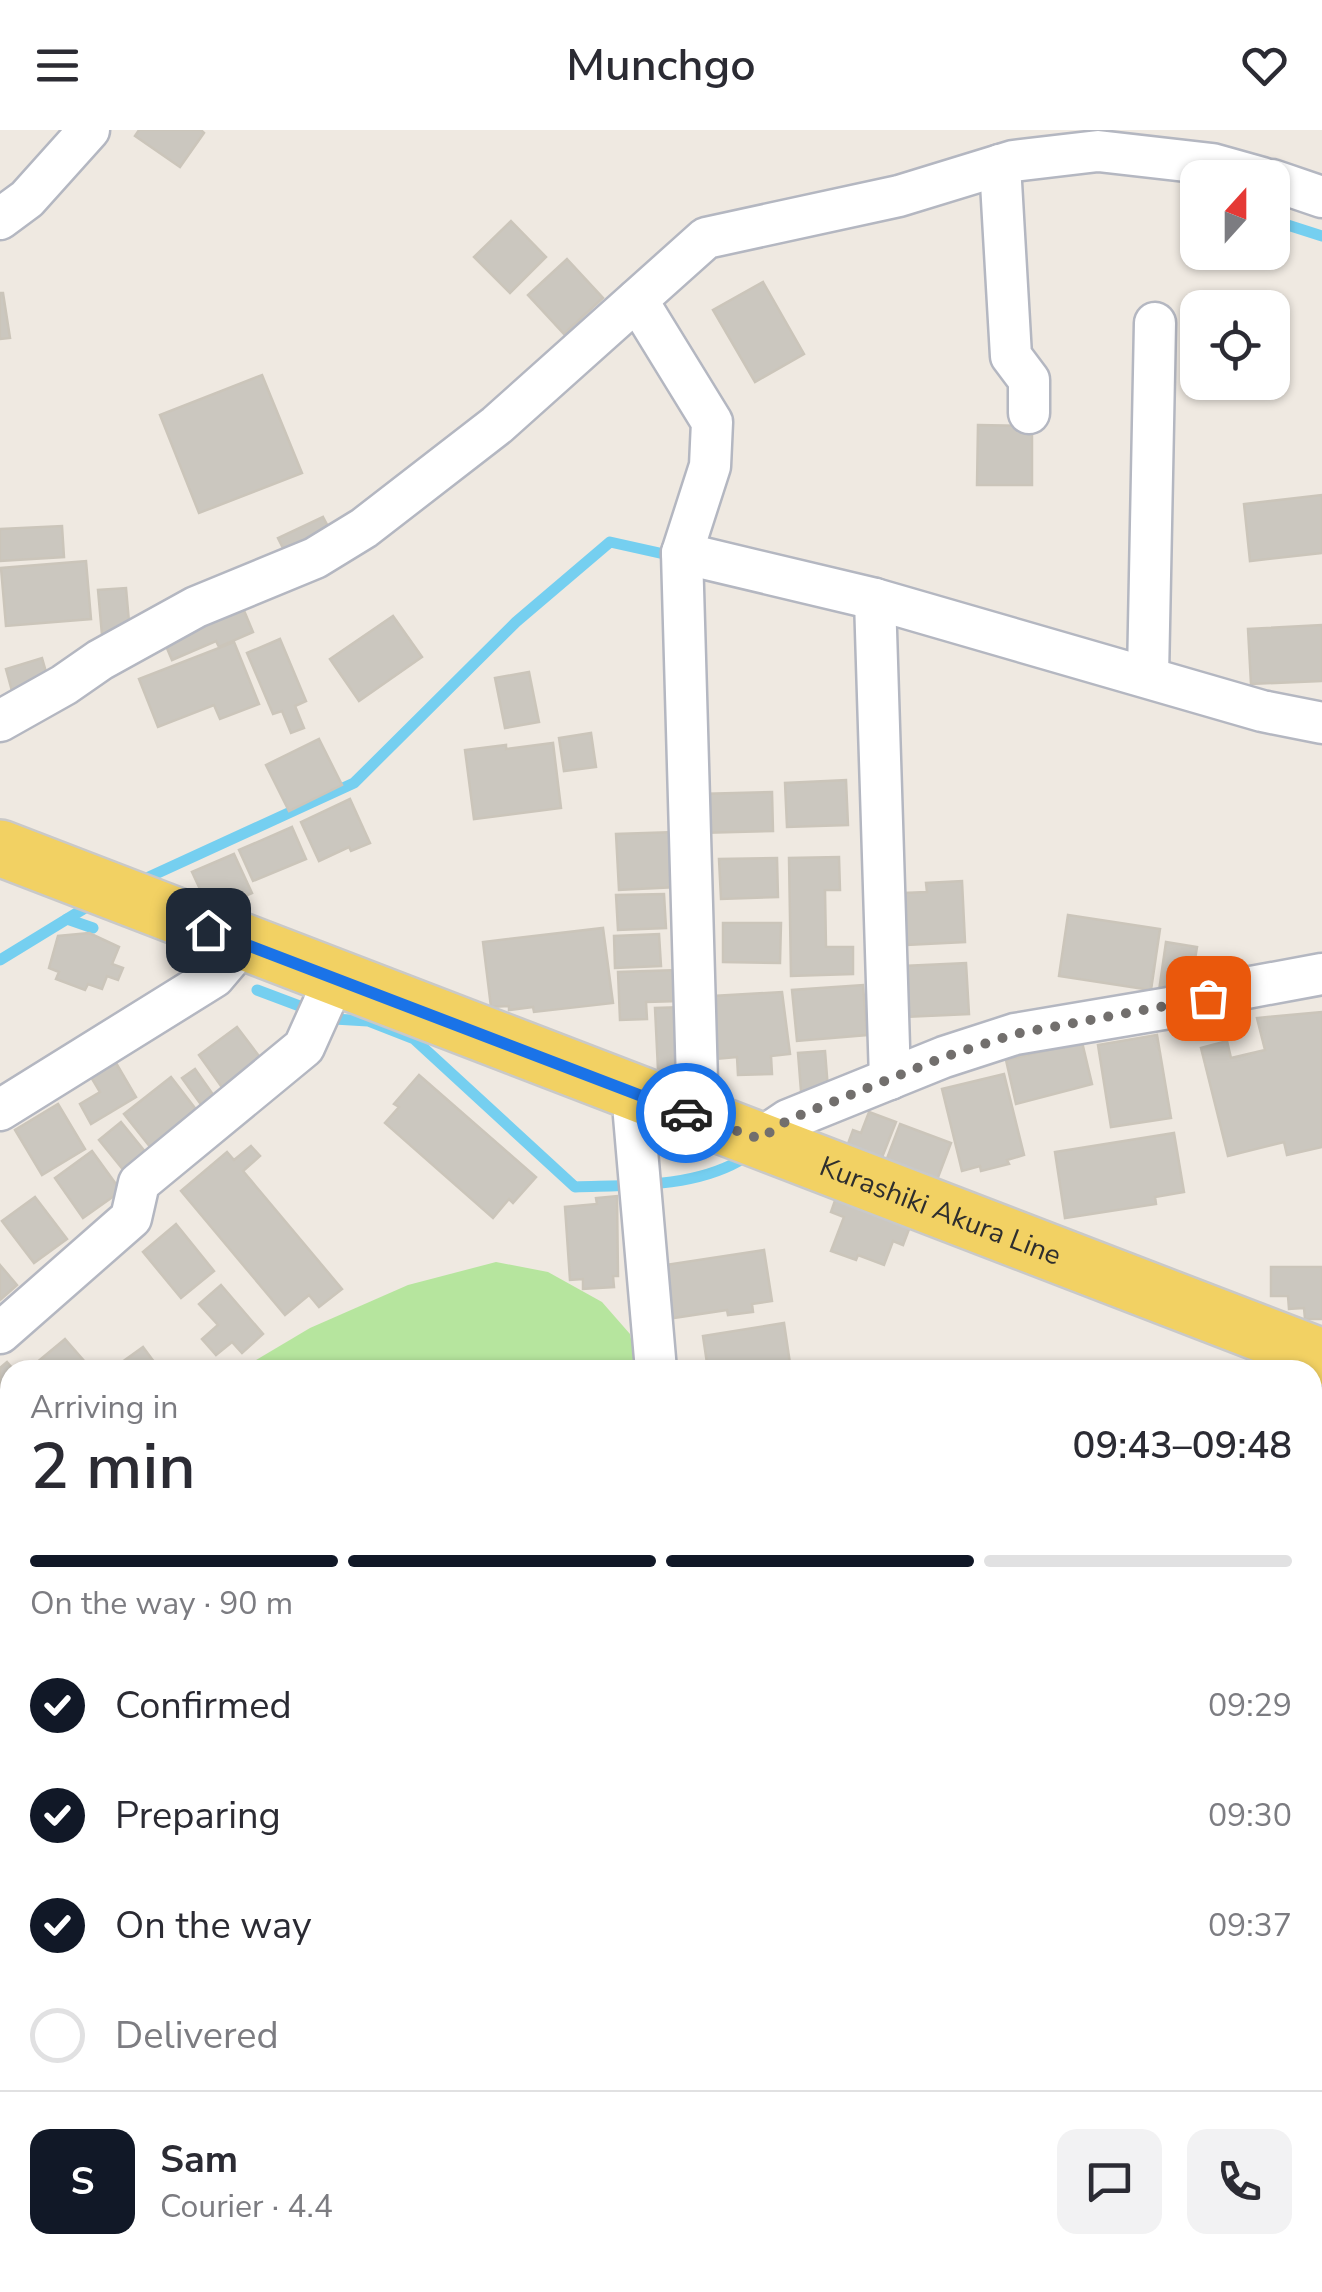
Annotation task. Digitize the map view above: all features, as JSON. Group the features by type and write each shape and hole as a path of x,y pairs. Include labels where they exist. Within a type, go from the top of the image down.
{"main road":[{"name":"Kurashiki Akura Line","path":"0,848 242,944 325,1002 638,1096 760,1139 1322,1357"}],"street":[{"path":"0,219 27,200 88,130"},
{"path":"0,721 196,608 314,558 364,528 496,425 706,238 899,196 998,155 1098,151 1180,160"},
{"path":"998,155 1010,356 1029,380 1029,413"},
{"path":"1290,186 1322,197"},
{"path":"637,300 712,422 710,466 682,553 698,1117"},
{"path":"1148,676 1154,324"},
{"path":"682,553 874,599 1262,710 1322,722"},
{"path":"874,599 890,1079"},
{"path":"0,1110 214,977 242,944"},
{"path":"760,1139 788,1120 1015,1034 1169,1008 1322,974"},
{"path":"0,1333 130,1218 139,1183 304,1047 325,1002"},
{"path":"638,1096 634,1116 655,1360"}],"green space":[{"path":"496,1262 548,1272 602,1302 630,1334 635,1360 256,1360 310,1328 408,1285"}],"building":[{"path":"139,130 204,133 180,167 135,136"},
{"path":"511,221 546,257 510,293 474,257"},
{"path":"567,259 603,298 564,334 528,295"},
{"path":"763,282 804,354 755,382 713,310"},
{"path":"3,293 10,338 0,339"},
{"path":"262,375 302,473 199,513 160,415"},
{"path":"978,425 1032,426 1032,485 977,485"},
{"path":"1322,495 1322,553 1250,561 1244,504"},
{"path":"323,517 332,534 287,556 278,538"},
{"path":"62,526 64,557 0,561 0,529"},
{"path":"86,561 91,619 6,626 1,568"},
{"path":"126,588 130,633 102,635 98,590"},
{"path":"240,601 253,632 219,647 216,641 172,660 161,634"},
{"path":"393,616 422,657 359,701 330,659"},
{"path":"1322,625 1322,681 1251,684 1248,629"},
{"path":"280,639 306,701 295,706 304,728 291,733 282,711 273,714 247,653"},
{"path":"234,642 259,704 220,719 214,705 158,727 139,679"},
{"path":"42,658 48,679 12,691 6,669"},
{"path":"529,672 539,722 505,728 495,678"},
{"path":"591,733 596,767 564,771 559,738"},
{"path":"319,739 342,785 289,811 266,765"},
{"path":"553,743 561,808 474,819 465,750"},
{"path":"846,780 848,825 787,827 785,783"},
{"path":"772,792 773,831 699,833 698,794"},
{"path":"350,799 370,843 351,851 349,847 319,861 301,822"},
{"path":"292,827 306,859 253,881 239,850"},
{"path":"675,832 677,887 619,890 616,834"},
{"path":"234,854 252,893 231,902 228,895 207,904 192,872"},
{"path":"839,857 840,890 825,890 826,947 853,947 853,974 791,976 789,858"},
{"path":"777,858 778,897 721,899 719,859"},
{"path":"962,881 965,942 907,945 904,893 927,892 926,883"},
{"path":"664,894 666,928 618,930 616,895"},
{"path":"1068,915 1160,929 1151,990 1059,976"},
{"path":"723,923 781,923 780,963 723,962"},
{"path":"603,928 613,1003 534,1012 533,1007 491,1007 483,942"},
{"path":"89,933 119,947 112,964 123,968 118,980 107,976 102,989 88,984 85,990 56,979 59,972 49,968 58,936"},
{"path":"659,934 661,966 615,968 614,936"},
{"path":"1166,942 1197,947 1189,996 1159,991"},
{"path":"966,963 969,1014 905,1017 903,966"},
{"path":"678,970 679,1001 646,1002 647,1019 620,1020 618,972"},
{"path":"863,985 867,1035 797,1041 792,990"},
{"path":"782,992 790,1054 771,1056 772,1074 738,1075 737,1057 716,1059 713,996"},
{"path":"685,1007 688,1069 658,1070 655,1008"},
{"path":"1322,1012 1322,1147 1287,1155 1284,1142 1228,1156 1201,1048 1227,1041 1231,1058 1265,1050 1257,1018"},
{"path":"237,1027 265,1064 226,1093 199,1055"},
{"path":"1157,1035 1171,1118 1111,1127 1098,1045"},
{"path":"1082,1042 1092,1084 1016,1104 1006,1060"},
{"path":"825,1051 828,1089 801,1091 798,1053"},
{"path":"116,1063 136,1097 91,1124 80,1104 100,1092 91,1077"},
{"path":"195,1069 214,1096 202,1106 182,1078"},
{"path":"1004,1074 1024,1155 1007,1160 1009,1164 962,1171 942,1089"},
{"path":"419,1075 536,1177 493,1218 385,1123 399,1107 394,1104"},
{"path":"171,1077 198,1112 151,1148 124,1114"},
{"path":"58,1104 85,1149 42,1175 15,1130"},
{"path":"869,1112 896,1122 879,1165 845,1152 853,1130 861,1133"},
{"path":"121,1122 147,1154 125,1172 99,1140"},
{"path":"900,1124 951,1143 934,1188 883,1169"},
{"path":"1174,1133 1184,1192 1155,1197 1156,1204 1065,1218 1055,1152"},
{"path":"251,1146 260,1156 243,1171 342,1289 319,1307 309,1295 285,1315 181,1191 227,1152 234,1160"},
{"path":"92,1151 121,1191 83,1218 55,1178"},
{"path":"837,1195 911,1224 903,1245 893,1241 884,1265 858,1255 856,1260 831,1251 844,1217 831,1212"},
{"path":"617,1196 618,1276 613,1276 614,1287 583,1289 583,1279 570,1280 565,1207 597,1204 596,1198"},
{"path":"35,1197 67,1239 34,1263 2,1221"},
{"path":"176,1224 214,1271 181,1298 143,1252"},
{"path":"764,1250 772,1301 752,1304 753,1312 728,1315 727,1310 667,1319 659,1266"},
{"path":"0,1265 17,1285 0,1300"},
{"path":"1271,1267 1322,1267 1322,1319 1305,1319 1304,1308 1289,1309 1288,1296 1271,1296"},
{"path":"221,1285 263,1334 242,1353 232,1342 216,1355 202,1339 218,1325 199,1304"},
{"path":"784,1323 790,1360 707,1360 703,1336"},
{"path":"65,1339 83,1360 40,1360"},
{"path":"143,1347 153,1360 125,1360"}],"waterway":[{"path":"1290,226 1322,236"},
{"path":"138,882 354,783 516,622 610,542 664,554"},
{"path":"0,960 85,908"},
{"path":"67,919 93,928"},
{"path":"257,990 334,1019 368,1021 414,1039 575,1187 680,1181 739,1161"}],"way so far":[{"path":"686,1113 760,1139 788,1120 944,1057 1015,1034 1208,998"}],"route":[{"path":"208,930 686,1113"}]}
